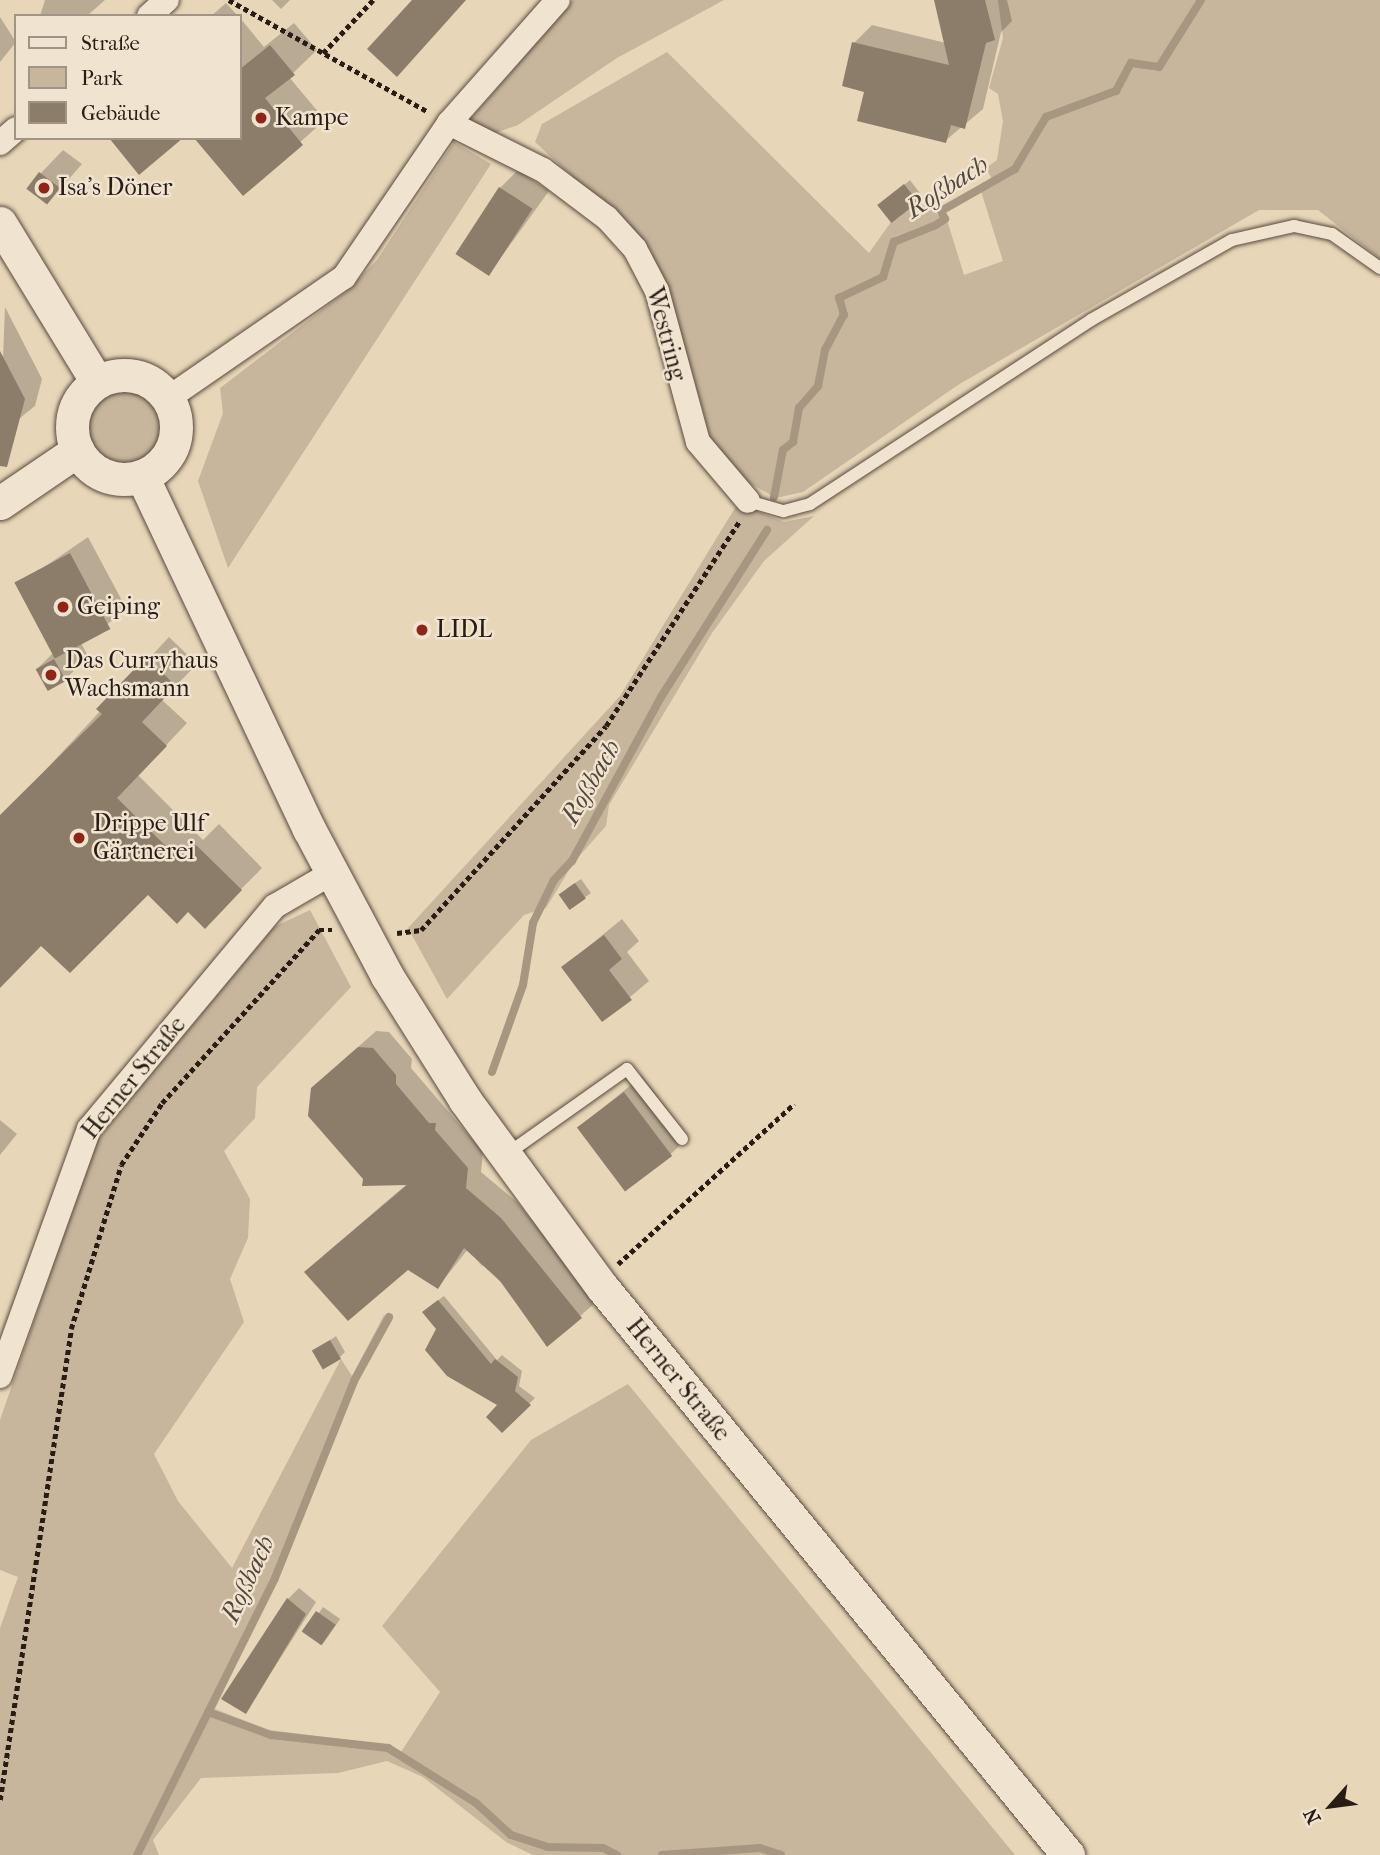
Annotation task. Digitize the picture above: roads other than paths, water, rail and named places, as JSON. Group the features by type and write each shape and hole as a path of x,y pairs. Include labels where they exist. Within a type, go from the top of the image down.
{"main road":[{"path":"0,223 97,382"},
{"path":"132,376 167,399 176,424 173,445 142,476 110,477 78,450 75,409 97,382 132,376"},
{"path":"0,503 78,450"},
{"name":"Herner Straße","path":"142,476 332,873 412,1018 504,1157 602,1287 1068,1855"}],"street":[{"path":"151,14 167,0"},
{"path":"167,399 344,277 449,123 558,0"},
{"name":"Westring","path":"449,123 543,170 607,218 635,249 657,291 698,442 748,501"},
{"path":"0,143 14,131"},
{"name":"Herner Straße","path":"0,1376 89,1129 275,906 332,873"}],"lane":[{"path":"748,501 784,511 810,504 1068,334 1232,240 1267,228 1307,229 1332,234 1380,268"},
{"path":"504,1157 626,1069 682,1139"}],"waterway":[{"name":"Roßbach","path":"774,497 783,450 793,442 799,408 818,386 825,350 844,315 839,298 883,277 894,242 936,225 945,219 941,211 1015,169 1046,117 1116,91 1131,63 1159,67 1201,0"},
{"name":"Roßbach","path":"492,1072 523,985 533,923 554,880 572,861 661,697 767,530"},
{"name":"Roßbach","path":"137,1855 275,1578 354,1381 389,1317"},
{"path":"208,1712 271,1735 388,1748 476,1803 511,1835 547,1847 603,1848 617,1855"},
{"path":"662,1855 760,1848 781,1855"}],"place":[{"name":"Kampe","path":"261,118"},
{"name":"Isa’s Döner","path":"44,188"},
{"name":"Geiping","path":"63,607"},
{"name":"LIDL","path":"422,630"},
{"name":"Das Curryhaus Wachsmann","path":"51,675"},
{"name":"Drippe Ulf Gärtnerei","path":"79,838"}]}
